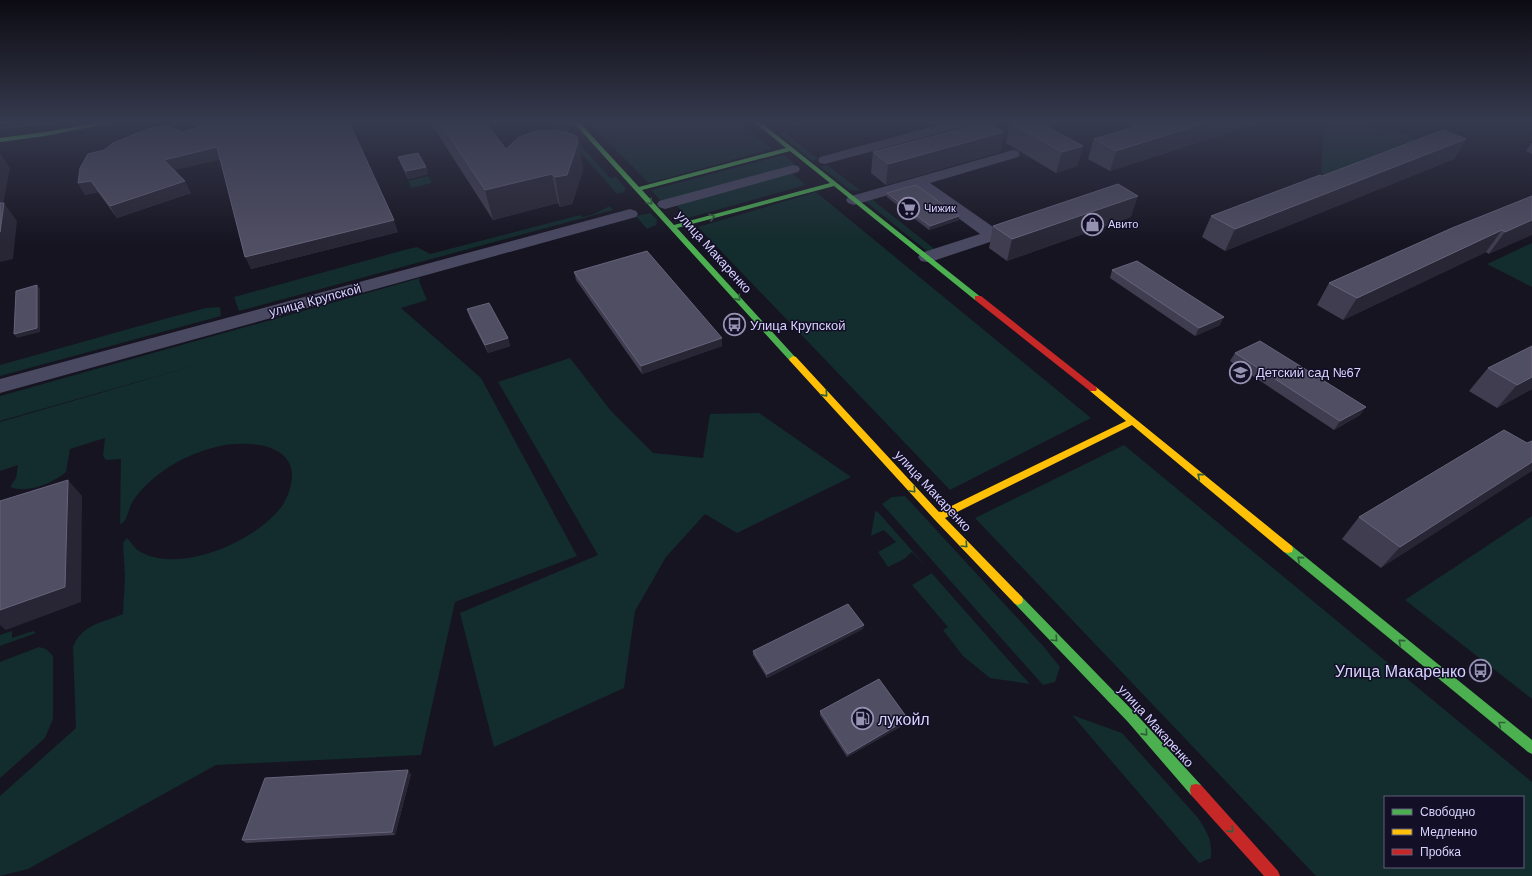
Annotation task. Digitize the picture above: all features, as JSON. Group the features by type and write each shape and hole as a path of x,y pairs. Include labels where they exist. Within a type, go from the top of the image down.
{"main road":[{"name":"улица Макаренко","path":"614,163 938,517 1132,718 1273,876"},
{"path":"639,189 738,163"},
{"path":"808,163 1133,421 1532,748"},
{"path":"674,227 835,184"},
{"path":"938,517 1133,421"}],"street":[{"path":"854,200 982,163"},
{"path":"666,204 793,169"},
{"path":"918,181 1000,233 927,258"},
{"name":"улица Крупской","path":"0,386 630,214"}],"green space":[{"path":"590,163 596,163 610,178 616,177 626,189 624,192 617,194"},
{"path":"629,163 722,163 649,183"},
{"path":"754,163 793,163 796,165 661,201 651,190"},
{"path":"1322,163 1374,163 1332,180 1321,173"},
{"path":"827,165 861,191 850,190 821,167"},
{"path":"792,173 806,185 688,218 676,205"},
{"path":"428,176 432,183 411,188 408,181"},
{"path":"816,192 1091,418 950,490 698,227"},
{"path":"869,197 937,251 928,252 865,201"},
{"path":"610,206 613,210 239,311 234,297 408,249 417,247 430,254 580,215 582,217 594,214"},
{"path":"650,213 657,220 656,225 647,229 636,216"},
{"path":"1532,243 1532,287 1487,264"},
{"path":"420,278 419,281 427,300 401,308 481,378 577,556 455,602 421,755 216,765 28,869 0,876 0,796 76,728 73,647 77,639 87,629 100,622 123,614 125,577 123,543 127,538 136,549 156,558 176,559 197,557 218,550 257,530 273,517 286,500 291,485 292,474 289,463 283,455 264,446 253,444 230,444 208,449 175,463 155,477 136,497 131,504 125,521 120,524 121,459 106,460 103,456 105,438 70,449 66,472 61,476 40,486 17,489 10,487 16,478 18,465 0,471 0,422 207,362 0,421 0,396"},
{"path":"220,307 221,316 0,376 0,365 168,318 206,308"},
{"path":"570,358 611,411 653,453 703,458 710,414 759,413 851,477 737,533 705,514 666,557 635,611 624,688 494,747 460,613 598,555 498,382"},
{"path":"1124,445 1532,782 1532,876 1316,876 975,518"},
{"path":"905,496 1044,647 1060,667 1055,682 1043,685 882,504 892,497"},
{"path":"877,511 929,570 912,552 904,559 888,567 878,552 896,542 884,530 871,536 875,512"},
{"path":"1532,516 1532,699 1405,600"},
{"path":"932,573 1030,684 990,678 963,656 943,630 948,627 912,585"},
{"path":"12,631 12,638 33,631 36,633 0,646 0,635"},
{"path":"39,647 46,649 53,656 53,719 45,738 0,778 0,662"},
{"path":"1072,715 1122,733 1198,818 1209,837 1211,858 1199,863"}],"building":[{"path":"83,163 167,163 185,181 110,206 91,181 78,183 80,168"},
{"path":"221,163 368,163 394,220 245,257"},
{"path":"401,163 424,163 426,167 406,171"},
{"path":"467,163 571,163 567,175 555,177 552,174 485,190"},
{"path":"1357,163 1405,163 1235,229 1211,216 1320,175 1322,176"},
{"path":"1118,184 1138,196 1012,239 993,226"},
{"path":"916,185 959,216 930,226 887,193"},
{"path":"1532,196 1532,220 1505,232 1502,230 1357,298 1329,283 1452,228"},
{"path":"0,203 4,203 0,232"},
{"path":"647,251 722,338 641,366 574,272"},
{"path":"1137,261 1224,317 1199,328 1112,270"},
{"path":"37,285 37,328 14,334 16,291"},
{"path":"489,303 508,338 485,345 467,309"},
{"path":"1260,341 1366,407 1340,421 1235,353"},
{"path":"1532,346 1532,377 1517,385 1488,368"},
{"path":"1504,430 1527,443 1532,441 1532,462 1400,547 1359,517"},
{"path":"68,480 65,587 0,610 0,501"},
{"path":"848,604 864,625 767,674 753,651"},
{"name":"лукойл","path":"879,679 908,719 848,754 820,711"},
{"path":"408,770 392,832 242,840 265,778"}],"traffic: fast":[{"path":"613,163 793,359"},
{"path":"639,189 738,163"},
{"path":"808,163 978,298"},
{"path":"674,227 835,184"},
{"path":"1288,549 1532,748"},
{"path":"1018,600 1132,718 1196,790"}],"traffic: slow":[{"path":"793,359 938,517 1018,600"},
{"path":"1093,389 1288,549"},
{"path":"938,517 1133,421"}],"traffic: jam":[{"path":"978,298 1093,389"},
{"path":"1196,790 1273,876"}],"place":[{"name":"Чижик","path":"909,208"},
{"name":"Авито","path":"1092,224"},
{"name":"Улица Крупской","path":"735,325"},
{"name":"Детский сад №67","path":"1241,372"},
{"name":"Улица Макаренко","path":"1481,671"},
{"name":"лукойл","path":"863,719"}]}
